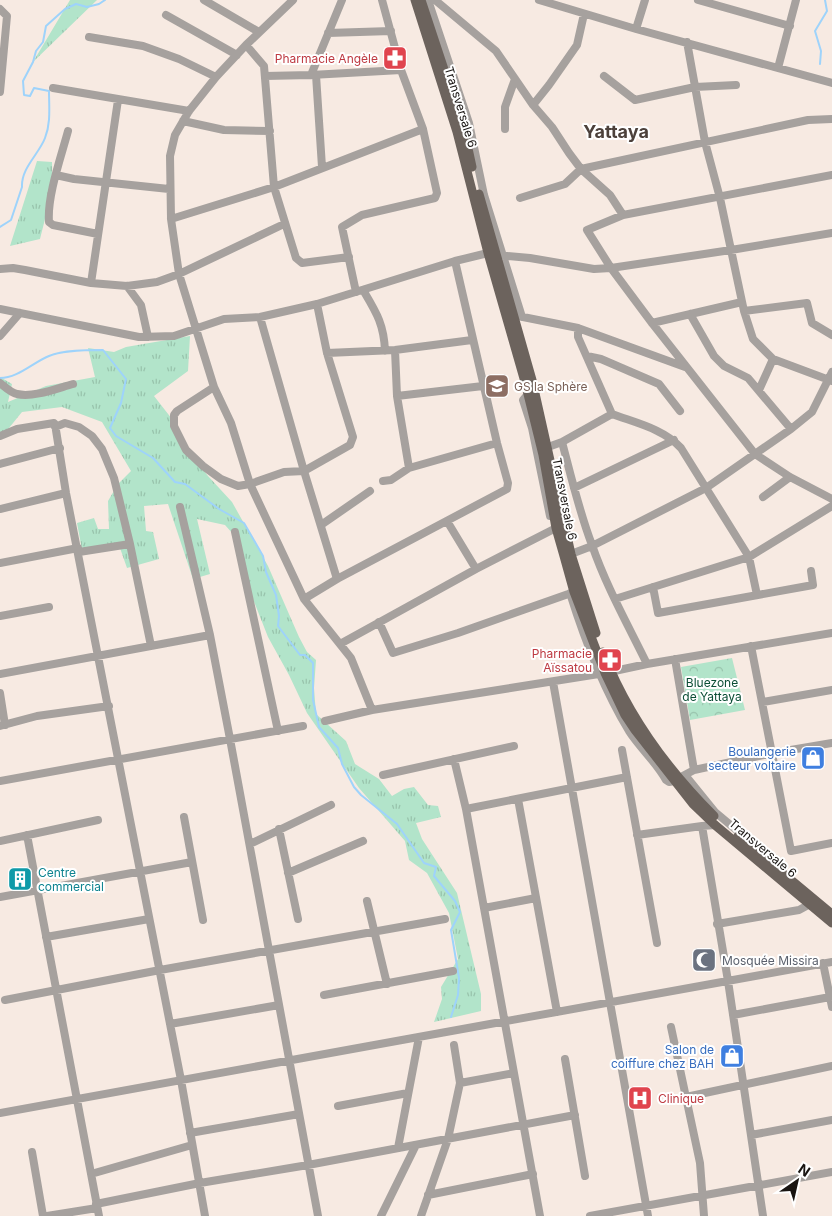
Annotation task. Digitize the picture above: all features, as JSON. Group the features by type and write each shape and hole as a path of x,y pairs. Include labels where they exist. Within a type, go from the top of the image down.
{"main road":[{"name":"Transversale 6","path":"414,0 496,255 518,316 532,380 554,529 572,593 605,673 633,732 720,822 832,914"},
{"name":"Transversale 6","path":"421,0 450,75 470,145 542,453 596,635 605,673 679,778 693,804 715,825 832,923"}],"street":[{"path":"204,0 259,32"},
{"path":"293,0 216,77 189,111 175,135 170,156 169,188 171,219 178,274 214,387 231,423 250,484 304,599 351,658 372,710"},
{"path":"322,167 314,75 328,33 342,0"},
{"path":"382,0 402,70 423,129 436,193 435,198 362,215 342,227 359,291 376,313 384,334 385,351"},
{"path":"428,0 450,75"},
{"path":"434,0 496,51 532,105 552,128 581,168 610,195 623,215"},
{"path":"539,0 832,83"},
{"path":"636,29 645,0"},
{"path":"698,0 790,26"},
{"path":"778,68 796,0"},
{"path":"0,9 7,16 0,92"},
{"path":"532,105 577,46 584,14"},
{"path":"166,15 237,55"},
{"path":"328,33 391,31"},
{"path":"89,37 143,46 179,59 216,77"},
{"path":"571,554 592,546 706,488 791,429 812,412 831,377 773,359 752,339 744,311 720,198 705,142 687,42"},
{"path":"246,45 264,66 274,187 296,258 302,263 349,257"},
{"path":"265,76 402,70"},
{"path":"604,76 635,100 695,87 736,85"},
{"path":"505,128 505,107 515,79"},
{"path":"53,88 189,111"},
{"path":"91,283 118,100"},
{"path":"520,198 565,184 581,168 808,120 832,119"},
{"path":"183,121 224,130 270,131"},
{"path":"171,219 274,187 423,129"},
{"path":"68,131 56,175 48,214 49,222 53,225 98,234"},
{"path":"56,175 169,188"},
{"path":"832,175 720,198 623,215 587,230 611,268 652,324 755,454 790,478 832,499"},
{"path":"0,270 13,268 91,283 127,286 157,282 284,224"},
{"path":"0,309 139,337 174,336 224,319 260,317 317,304 455,260 496,255 530,258 594,269 611,268 832,233"},
{"path":"304,599 337,579 507,489 508,483 472,340 455,260"},
{"path":"127,286 141,305 148,337"},
{"path":"652,324 742,302"},
{"path":"744,311 807,303 812,323 832,335"},
{"path":"214,387 177,411 174,415 174,426 186,450 221,479 238,486 250,484 284,472 304,471 350,444 353,437 327,353 317,304"},
{"path":"0,336 20,313"},
{"path":"690,314 714,356 724,366 748,378 791,429"},
{"path":"518,316 578,328 687,368"},
{"path":"260,317 337,579"},
{"path":"578,328 578,337 612,414 663,434 674,440 682,448 749,557 757,595"},
{"path":"327,353 385,351 472,340"},
{"path":"395,350 397,396 409,468"},
{"path":"587,356 601,359 659,384 680,411"},
{"path":"759,390 773,359"},
{"path":"0,383 16,394 41,393 73,384"},
{"path":"397,396 483,386"},
{"path":"542,453 612,414"},
{"path":"0,436 17,429 54,423 60,448 66,493 79,550 181,1080 205,1216"},
{"path":"55,427 66,423 79,427 92,436 102,448 114,478 151,646"},
{"path":"574,488 674,440"},
{"path":"562,442 592,546 615,599 647,664"},
{"path":"383,481 391,480 409,468 497,443"},
{"path":"0,464 60,448"},
{"path":"762,497 790,478"},
{"path":"321,525 370,491"},
{"path":"0,509 66,493"},
{"path":"615,599 749,557 832,506"},
{"path":"180,508 210,635 318,1216"},
{"path":"447,521 476,569"},
{"path":"340,644 476,569 554,529"},
{"path":"236,532 278,730"},
{"path":"0,563 130,544"},
{"path":"653,587 658,613 813,585 811,571"},
{"path":"379,622 394,653 572,593"},
{"path":"0,616 49,607"},
{"path":"325,721 372,710 553,682 675,659 832,633"},
{"path":"0,674 210,635"},
{"path":"751,646 792,851 832,843"},
{"path":"675,659 694,770"},
{"path":"553,682 648,1216"},
{"path":"762,702 832,690"},
{"path":"0,693 2,726 37,716 109,706"},
{"path":"0,781 303,726"},
{"path":"679,778 694,770 773,753 832,743"},
{"path":"383,775 514,746"},
{"path":"622,750 657,943"},
{"path":"454,759 466,809 540,1216"},
{"path":"466,809 626,778"},
{"path":"518,799 557,1012"},
{"path":"250,844 331,805"},
{"path":"184,817 203,920"},
{"path":"0,841 98,820"},
{"path":"637,834 715,825"},
{"path":"702,826 728,981 763,1216"},
{"path":"279,829 298,919"},
{"path":"27,836 97,1209"},
{"path":"288,873 363,841"},
{"path":"0,897 192,862"},
{"path":"484,908 536,898"},
{"path":"368,901 387,984"},
{"path":"717,924 799,910 810,904"},
{"path":"46,937 149,919"},
{"path":"5,1000 445,919"},
{"path":"0,1113 832,962"},
{"path":"823,963 832,1007"},
{"path":"324,995 453,971"},
{"path":"733,1015 830,997"},
{"path":"170,1024 279,1005"},
{"path":"672,1027 700,1163 704,1216"},
{"path":"398,1148 419,1037"},
{"path":"421,1216 448,1139 460,1083 454,1045"},
{"path":"565,1059 585,1176"},
{"path":"686,1097 832,1066"},
{"path":"460,1083 514,1073"},
{"path":"338,1106 408,1093"},
{"path":"190,1133 299,1114"},
{"path":"47,1216 97,1209 200,1182 308,1165 575,1114"},
{"path":"751,1135 832,1120"},
{"path":"91,1174 192,1145"},
{"path":"381,1216 416,1145"},
{"path":"32,1152 43,1216"},
{"path":"590,1216 832,1172"},
{"path":"428,1195 532,1174"}],"green space":[{"path":"70,0 97,0 33,62"},
{"path":"37,161 52,162 50,192 40,239 10,246"},
{"path":"190,336 188,371 154,396 172,419 186,448 232,502 268,566 299,637 307,652 316,660 314,688 316,714 346,741 355,764 379,779 392,796 404,789 414,787 428,805 438,806 441,817 416,823 422,839 457,893 481,994 481,1011 434,1022 442,999 441,987 458,959 449,913 427,873 409,860 405,841 359,788 307,713 268,637 251,594 233,534 225,525 197,519 210,574 193,579 168,504 144,506 146,531 153,532 159,559 127,568 120,548 83,555 77,523 94,518 98,529 109,529 108,501 118,484 131,471 102,422 62,407 22,412 0,439 0,377 12,384 8,402 46,386 95,377 88,348 114,352 126,347"},
{"name":"Bluezone de Yattaya","path":"732,658 745,710 690,720 681,667"},
{"path":"699,671 729,689 718,706 688,688"}],"waterway":[{"path":"0,227 11,220 22,187 24,174 47,132 49,91 34,88 30,96 24,95 23,81 33,62 36,51 43,42 46,26 65,9 76,4 87,7 99,4 105,0"},
{"path":"820,64 821,51 815,31 827,11 825,0"},
{"path":"0,378 13,376 55,354 103,350 126,379 121,403 110,428 116,436 153,458 175,482 185,484 219,509 244,523 263,556 266,572 276,595 279,616 278,626 300,655 305,655 313,663 313,700 319,727 338,748 342,764 354,787 397,824 424,863 436,867 434,876 455,901 460,912 451,930 459,978 458,995 451,1017"}],"place":[{"name":"Pharmacie Angèle","path":"395,58"},
{"name":"GS la Sphère","path":"497,386"},
{"name":"Pharmacie Aïssatou","path":"610,660"},
{"name":"Boulangerie secteur voltaire","path":"813,758"},
{"name":"Centre commercial","path":"20,879"},
{"name":"Mosquée Missira","path":"704,960"},
{"name":"Salon de coiffure chez BAH","path":"732,1056"},
{"name":"Clinique","path":"640,1098"}],"district":[{"name":"Yattaya","path":"616,131"}]}
